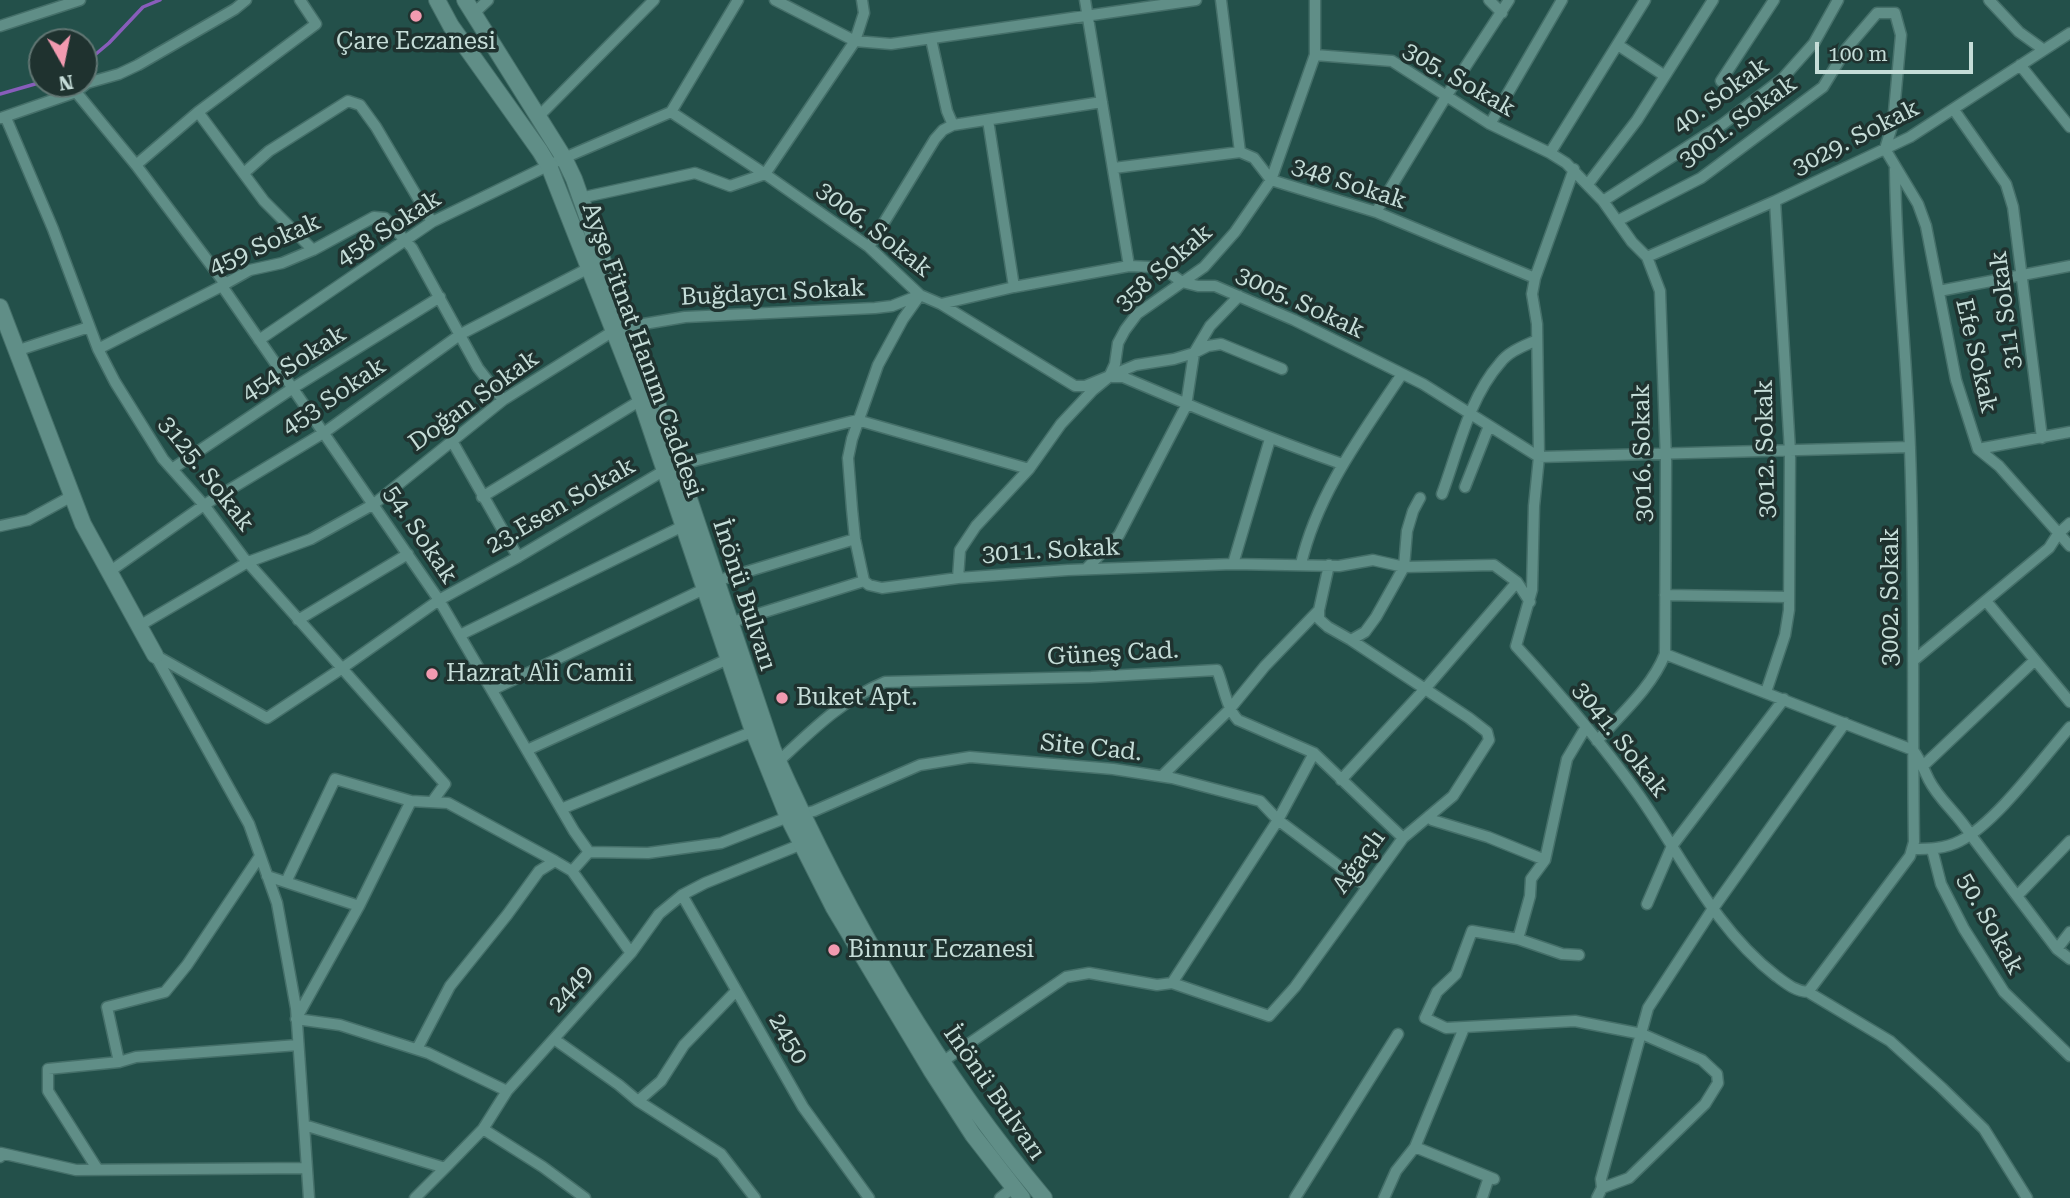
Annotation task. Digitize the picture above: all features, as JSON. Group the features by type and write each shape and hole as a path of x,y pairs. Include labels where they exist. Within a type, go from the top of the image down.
{"main road":[{"name":"Ayşe Fitnat Hanım Caddesi","path":"437,0 451,26 549,166 589,268 620,329 641,400 671,467 683,526 710,585 728,659 754,731 795,816"},
{"path":"451,26 468,22 469,7"},
{"path":"469,7 564,158"},
{"name":"İnönü Bulvarı","path":"564,158 580,198 620,329 644,364 671,467 710,585 729,622 795,816 886,974 970,1105 1044,1198"},
{"path":"0,307 83,524 155,655"},
{"name":"İnönü Bulvarı","path":"809,842 834,908 973,1135 1018,1192"}],"street":[{"path":"0,26 80,0"},
{"path":"98,79 138,65 246,0"},
{"path":"136,165 198,112 316,24 300,0"},
{"path":"469,7 488,0"},
{"path":"538,117 654,0"},
{"path":"564,158 671,112 738,0"},
{"path":"775,0 855,41 891,44 1196,0"},
{"path":"580,198 695,173 730,187 765,174 855,41 864,13 862,0"},
{"path":"1085,0 1129,267"},
{"path":"1220,0 1240,152"},
{"name":"348 Sokak","path":"1315,0 1314,55 1271,180 1377,212 1535,278"},
{"path":"1489,0 1502,13"},
{"path":"1377,212 1447,95 1509,0"},
{"path":"1490,124 1562,0"},
{"path":"1550,153 1645,0"},
{"path":"1588,184 1637,120 1713,0"},
{"path":"1721,81 1774,0"},
{"name":"40. Sokak","path":"1603,201 1723,124 1782,79 1814,43 1838,0"},
{"path":"1989,0 2019,32 2044,50"},
{"name":"3001. Sokak","path":"1617,221 1701,178 1754,140 1823,87 1847,48 1877,13 1895,13 1900,35 1893,123 1885,149"},
{"name":"3029. Sokak","path":"1647,257 1775,201 1910,137 2070,33"},
{"path":"931,38 947,111 953,125"},
{"path":"1618,45 1665,76"},
{"name":"305. Sokak","path":"1314,55 1392,61 1490,124 1550,153 1574,169"},
{"path":"2020,65 2070,127"},
{"path":"3,118 59,98"},
{"name":"54. Sokak","path":"81,98 136,165 223,281 222,286 258,340 325,432 439,600 589,852"},
{"path":"244,173 270,151 348,101 360,105 376,127 432,222"},
{"path":"869,247 943,130 953,125 1102,102"},
{"name":"311 Sokak","path":"1954,110 2006,184 2014,207 2042,438"},
{"path":"198,112 264,201 313,250"},
{"name":"3006. Sokak","path":"671,112 869,247 920,295 941,304 1075,386 1085,386 1136,365 1194,353 1208,346 1221,344 1282,369"},
{"name":"3125. Sokak","path":"3,118 53,229 98,349 148,436 248,562 445,784 432,802"},
{"path":"988,120 1014,287"},
{"name":"Efe Sokak","path":"1885,149 1918,204 1926,226 1956,380 1978,449 1998,466 2070,546"},
{"path":"1114,168 1240,152 1254,158 1271,180"},
{"name":"458 Sokak","path":"258,340 432,222 564,158"},
{"name":"3002. Sokak","path":"1808,992 1910,856 1914,842 1914,567 1895,168"},
{"name":"3016. Sokak","path":"1574,169 1647,257 1660,291 1666,454 1665,654"},
{"name":"3041. Sokak","path":"1574,169 1535,278 1532,294 1537,340 1539,457 1530,602 1516,646 1586,727 1639,795 1712,910 1762,965 1797,991 1808,992 1890,1041 1984,1129 2027,1198"},
{"name":"358 Sokak","path":"1110,377 1118,344 1137,314 1204,267 1235,232 1271,180"},
{"name":"3012. Sokak","path":"1766,692 1784,635 1789,597 1790,452 1775,201"},
{"name":"459 Sokak","path":"98,349 250,270 282,263 313,250 374,217 385,218 412,248 478,368 503,400"},
{"path":"1939,291 2070,265"},
{"name":"3005. Sokak","path":"941,304 1014,287 1129,267 1152,267 1171,274 1182,282 1215,286 1294,320 1423,384 1539,457"},
{"name":"453 Sokak","path":"109,572 204,505 325,432 461,334 589,268"},
{"path":"729,622 864,581 855,539 848,458 858,420 878,365 903,319 920,295"},
{"name":"Buğdaycı Sokak","path":"620,329 685,317 876,308 892,306 920,295"},
{"path":"1086,569 1119,535 1186,405 1194,353 1210,326 1238,296"},
{"name":"454 Sokak","path":"172,469 293,388 440,297"},
{"path":"16,351 89,327"},
{"name":"Doğan Sokak","path":"139,626 248,562 311,539 374,504 503,400 620,329"},
{"path":"1442,494 1482,388 1500,362 1515,349 1537,340"},
{"path":"1301,564 1307,540 1342,464 1402,374"},
{"path":"958,578 960,550 976,526 1029,469 1061,424 1092,391 1110,377 1123,377 1270,439 1342,464"},
{"path":"482,497 641,400"},
{"path":"858,420 1029,469"},
{"name":"23.Esen Sokak","path":"155,655 267,718 439,600 671,467 858,420"},
{"path":"1465,487 1489,426"},
{"path":"1978,449 2070,432"},
{"path":"1233,564 1270,439"},
{"path":"452,441 518,557"},
{"path":"1539,457 1910,447"},
{"path":"0,526 28,520 72,496"},
{"path":"1351,640 1364,632 1376,617 1404,567 1407,531 1413,510 1420,498"},
{"path":"1913,662 2049,548 2058,534 2070,523"},
{"path":"460,635 683,526"},
{"path":"492,690 710,585 855,539"},
{"path":"298,620 408,554"},
{"name":"3011. Sokak","path":"864,581 882,589 958,578 1086,569 1233,564 1339,566 1373,560 1404,567 1494,565 1517,582 1530,602"},
{"path":"1329,565 1319,619 1424,690"},
{"path":"1342,780 1517,582"},
{"path":"1665,595 1789,597"},
{"path":"1986,601 2070,702"},
{"path":"1162,776 1229,710 1265,666 1319,610"},
{"path":"1597,741 1637,697 1660,667 1665,654 1913,750 1924,765 1929,780 2057,949 2070,959"},
{"path":"155,655 249,824 277,903 296,1019 309,1198"},
{"path":"527,750 728,659"},
{"path":"1924,765 2035,660"},
{"name":"Güneş Cad.","path":"778,762 830,713 865,690 885,682 1091,677 1217,670 1226,691 1229,710"},
{"name":"Ağaçlı","path":"1172,984 1269,1016 1295,987 1403,838 1453,796 1489,740 1487,732 1424,690"},
{"path":"1647,904 1672,846 1784,699"},
{"path":"1229,710 1238,720 1314,753 1403,838"},
{"path":"1600,1193 1601,1179 1648,1008 1712,910 1845,723"},
{"path":"1518,939 1530,896 1531,879 1545,860 1566,760 1586,727"},
{"name":"50. Sokak","path":"2070,727 1987,822 1959,842 1931,849 1941,884 1964,929 2004,992 2070,1056"},
{"path":"561,809 754,731"},
{"path":"942,1062 1066,976 1089,973 1157,985 1172,984 1278,820 1314,753"},
{"name":"Site Cad.","path":"795,816 920,765 970,757 1113,769 1162,776 1261,801 1278,820 1367,887"},
{"path":"286,882 335,779 411,801 447,803 555,861 572,871 631,953"},
{"path":"296,1019 359,906 411,801"},
{"path":"572,871 589,852 648,853 721,843 795,816"},
{"path":"1429,816 1432,820 1488,837 1545,860"},
{"path":"2017,895 2070,841"},
{"name":"2449","path":"415,1198 483,1129 507,1091 631,953 659,914 682,895 705,883 809,842"},
{"path":"1912,849 1931,849"},
{"path":"120,1062 107,1007 166,992 260,856"},
{"path":"417,1049 450,986 539,871 555,861"},
{"path":"267,876 359,906"},
{"name":"2450","path":"682,895 803,1107 869,1198"},
{"path":"1579,955 1562,954 1518,939 1472,931 1456,974 1437,992 1425,1018 1446,1028 1575,1021 1642,1034 1702,1060 1717,1074 1718,1083 1705,1104 1629,1178 1600,1193"},
{"path":"2057,949 2070,932"},
{"path":"638,1101 661,1081 684,1045 736,991"},
{"path":"296,1019 340,1025 417,1049 507,1091"},
{"path":"1384,1198 1396,1171 1415,1147 1464,1028"},
{"path":"1295,1198 1398,1034"},
{"path":"554,1039 638,1101 720,1154 755,1198"},
{"path":"99,1170 48,1091 48,1069 120,1062 136,1057 298,1045"},
{"path":"304,1125 445,1168"},
{"path":"483,1129 543,1167 585,1198"},
{"path":"1415,1147 1492,1178 1482,1198"},
{"path":"0,1157 1,1153 76,1170 307,1168"},
{"path":"1000,1198 1018,1192"}],"waterway":[{"path":"98,52 143,7 160,0"},
{"path":"0,94 28,86"}],"place":[{"name":"Çare Eczanesi","path":"416,16"},
{"name":"Hazrat Ali Camii","path":"432,674"},
{"name":"Buket Apt.","path":"782,698"},
{"name":"Binnur Eczanesi","path":"834,950"}]}
